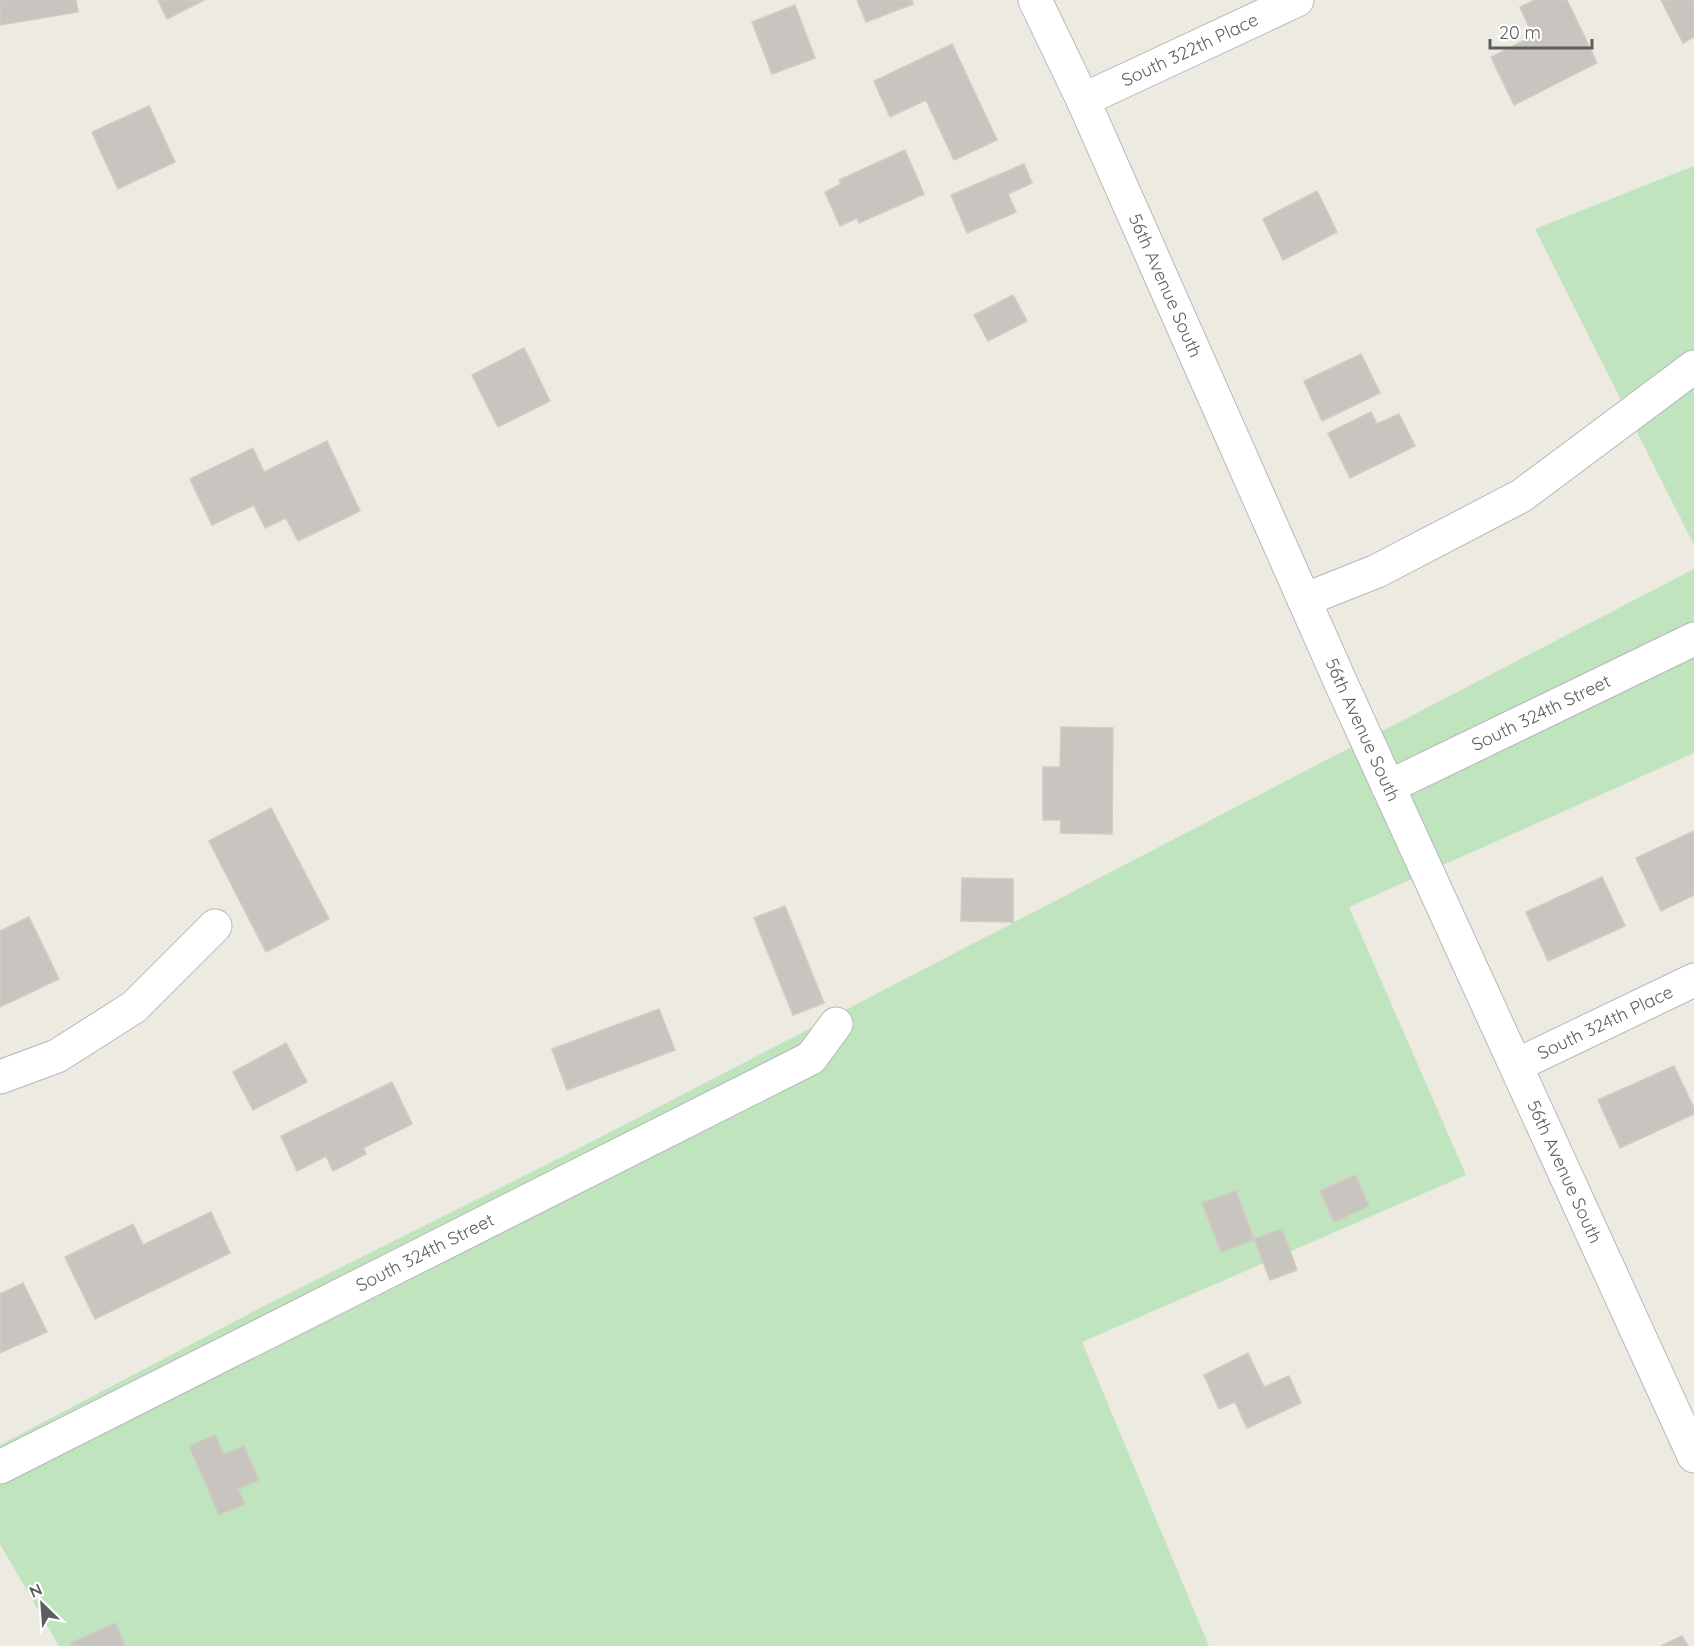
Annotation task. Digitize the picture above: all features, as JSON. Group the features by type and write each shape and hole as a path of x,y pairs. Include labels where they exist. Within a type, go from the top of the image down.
{"street":[{"name":"56th Avenue South","path":"1035,0 1083,100 1388,787 1517,1065 1683,1404 1694,1456"},
{"name":"South 322th Place","path":"1083,100 1297,0"},
{"path":"1304,600 1377,571 1521,496 1694,367"},
{"name":"South 324th Street","path":"1388,787 1694,639"},
{"path":"0,1077 57,1056 134,1007 215,926"},
{"name":"South 324th Place","path":"1517,1065 1694,980"},
{"name":"South 324th Street","path":"0,1467 811,1058 836,1024"}],"green space":[{"path":"1694,166 1694,545 1535,229"},
{"path":"1694,569 1694,753 1349,907 1466,1175 1082,1342 1209,1646 59,1646 0,1544 0,1445 266,1305 599,1138"}],"building":[{"path":"0,0 76,0 78,12 0,25"},
{"path":"158,0 204,0 167,19"},
{"path":"857,0 912,0 913,4 866,22"},
{"path":"1535,0 1567,0 1597,63 1514,105 1491,57 1533,36 1520,7"},
{"path":"1661,0 1694,0 1694,37 1683,43"},
{"path":"795,5 815,58 772,74 752,22"},
{"path":"952,44 997,140 954,160 926,100 890,117 874,81"},
{"path":"149,106 175,162 118,189 92,132"},
{"path":"905,150 924,194 859,223 857,218 840,226 825,192 841,184 839,180"},
{"path":"1024,164 1032,183 1008,194 1016,212 967,233 951,195"},
{"path":"1317,191 1337,232 1283,260 1263,219"},
{"path":"1013,295 1027,321 988,341 974,315"},
{"path":"524,348 550,401 498,427 472,375"},
{"path":"1361,354 1380,393 1322,421 1304,381"},
{"path":"1371,412 1377,424 1399,414 1415,446 1350,478 1328,433"},
{"path":"327,441 360,511 298,541 286,518 265,528 254,505 212,525 190,479 253,448 264,472"},
{"path":"1061,727 1113,728 1112,834 1060,833 1061,820 1043,820 1043,767 1060,767"},
{"path":"271,808 329,919 266,952 209,841"},
{"path":"1694,831 1694,895 1661,911 1636,858"},
{"path":"1602,877 1625,926 1548,961 1526,912"},
{"path":"962,878 1013,879 1013,922 961,921"},
{"path":"785,906 824,1003 793,1015 754,918"},
{"path":"29,917 59,979 0,1007 0,931"},
{"path":"659,1009 675,1050 567,1090 552,1049"},
{"path":"286,1043 307,1082 253,1110 233,1072"},
{"path":"1674,1066 1694,1108 1694,1114 1620,1148 1598,1100"},
{"path":"392,1082 412,1124 363,1148 366,1154 333,1171 326,1156 297,1171 281,1136"},
{"path":"1355,1175 1369,1206 1334,1222 1320,1191"},
{"path":"1236,1191 1254,1240 1221,1252 1202,1203"},
{"path":"211,1212 230,1253 95,1319 65,1257 133,1224 143,1245"},
{"path":"1282,1229 1297,1270 1270,1280 1254,1239"},
{"path":"23,1283 47,1332 0,1353 0,1294"},
{"path":"1248,1353 1264,1387 1289,1376 1301,1403 1247,1428 1235,1402 1219,1409 1204,1375"},
{"path":"215,1435 224,1454 244,1446 259,1480 238,1489 245,1504 219,1515 189,1446"},
{"path":"115,1623 125,1646 72,1646 71,1643"},
{"path":"1682,1636 1688,1646 1661,1646"}]}
